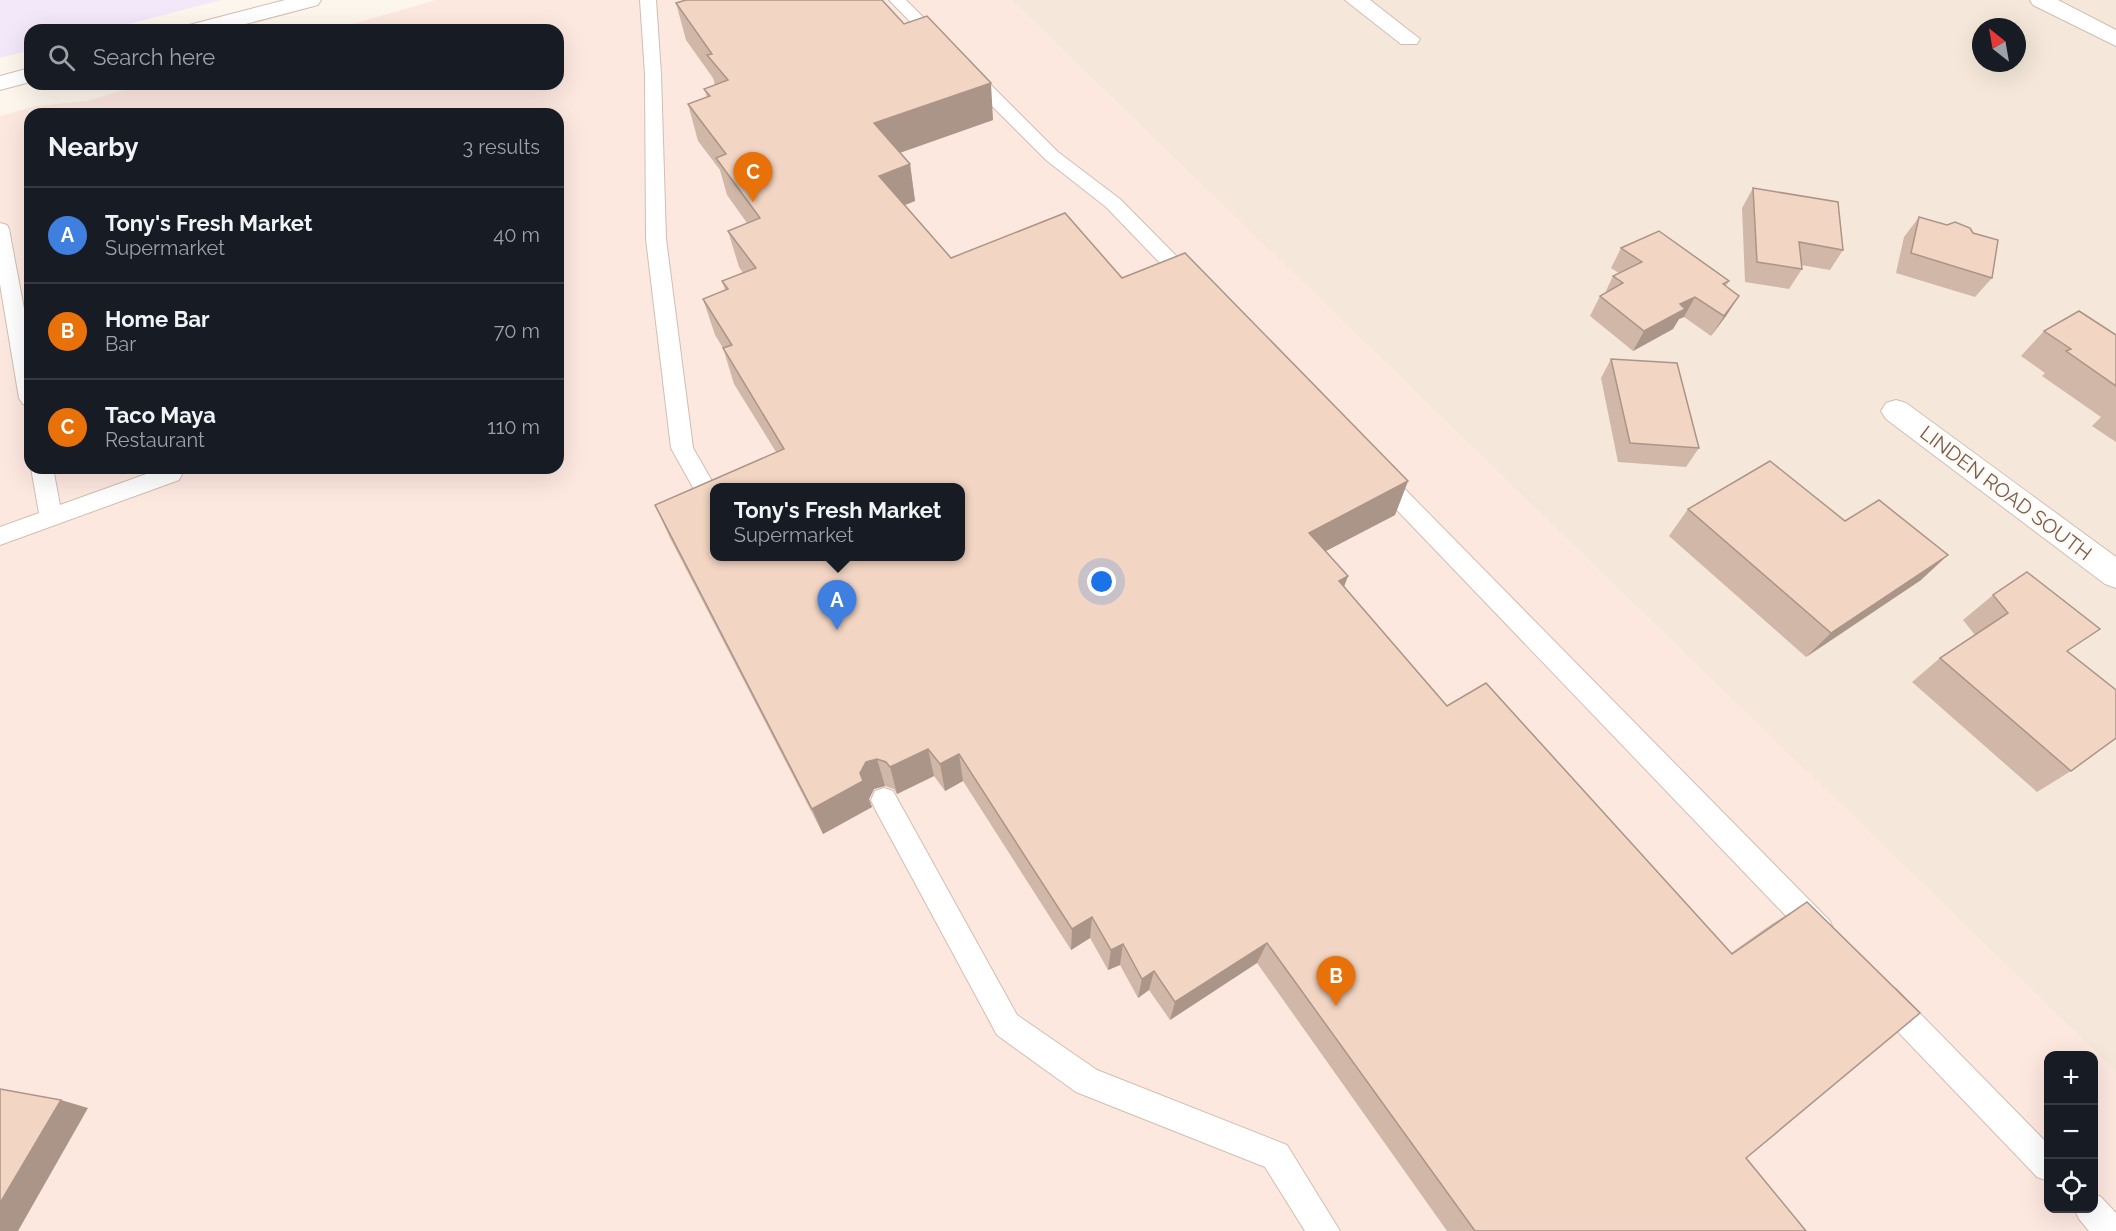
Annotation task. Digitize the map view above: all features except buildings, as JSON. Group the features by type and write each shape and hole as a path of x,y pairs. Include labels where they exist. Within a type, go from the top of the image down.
{"street":[{"path":"220,24 310,0"},
{"path":"1356,0 1409,39"},
{"path":"2041,0 2116,39"},
{"path":"0,83 24,77"},
{"name":"LINDEN ROAD SOUTH","path":"1896,411 2116,575"}],"lane":[{"path":"648,0 654,74 656,239 682,448 710,498"},
{"path":"897,0 1052,156 1113,203 1204,297"},
{"path":"0,229 24,364"},
{"path":"1362,459 1834,946"},
{"path":"43,474 51,518"},
{"path":"0,536 171,474"},
{"path":"884,800 1007,1025 1087,1081 1276,1156 1324,1231"},
{"path":"1868,980 2044,1161"},
{"path":"2094,1213 2111,1231"}],"shaded area":[{"path":"0,0 221,0 129,24 24,24 24,52 0,58"},
{"path":"436,0 1011,0 2094,1051 2044,1051 2044,1213 2098,1213 2098,1055 2116,1072 2116,1231 0,1231 0,116 24,109 24,474 564,474 564,108 29,108 87,101 125,90 564,90 564,24 353,24"},
{"path":"1011,0 2116,0 2116,1072 2098,1055 2098,1051 2094,1051"}],"place":[{"name":"Taco Maya","path":"753,202"},
{"name":"Tony's Fresh Market","path":"837,630"},
{"name":"Home Bar","path":"1336,1006"}]}
